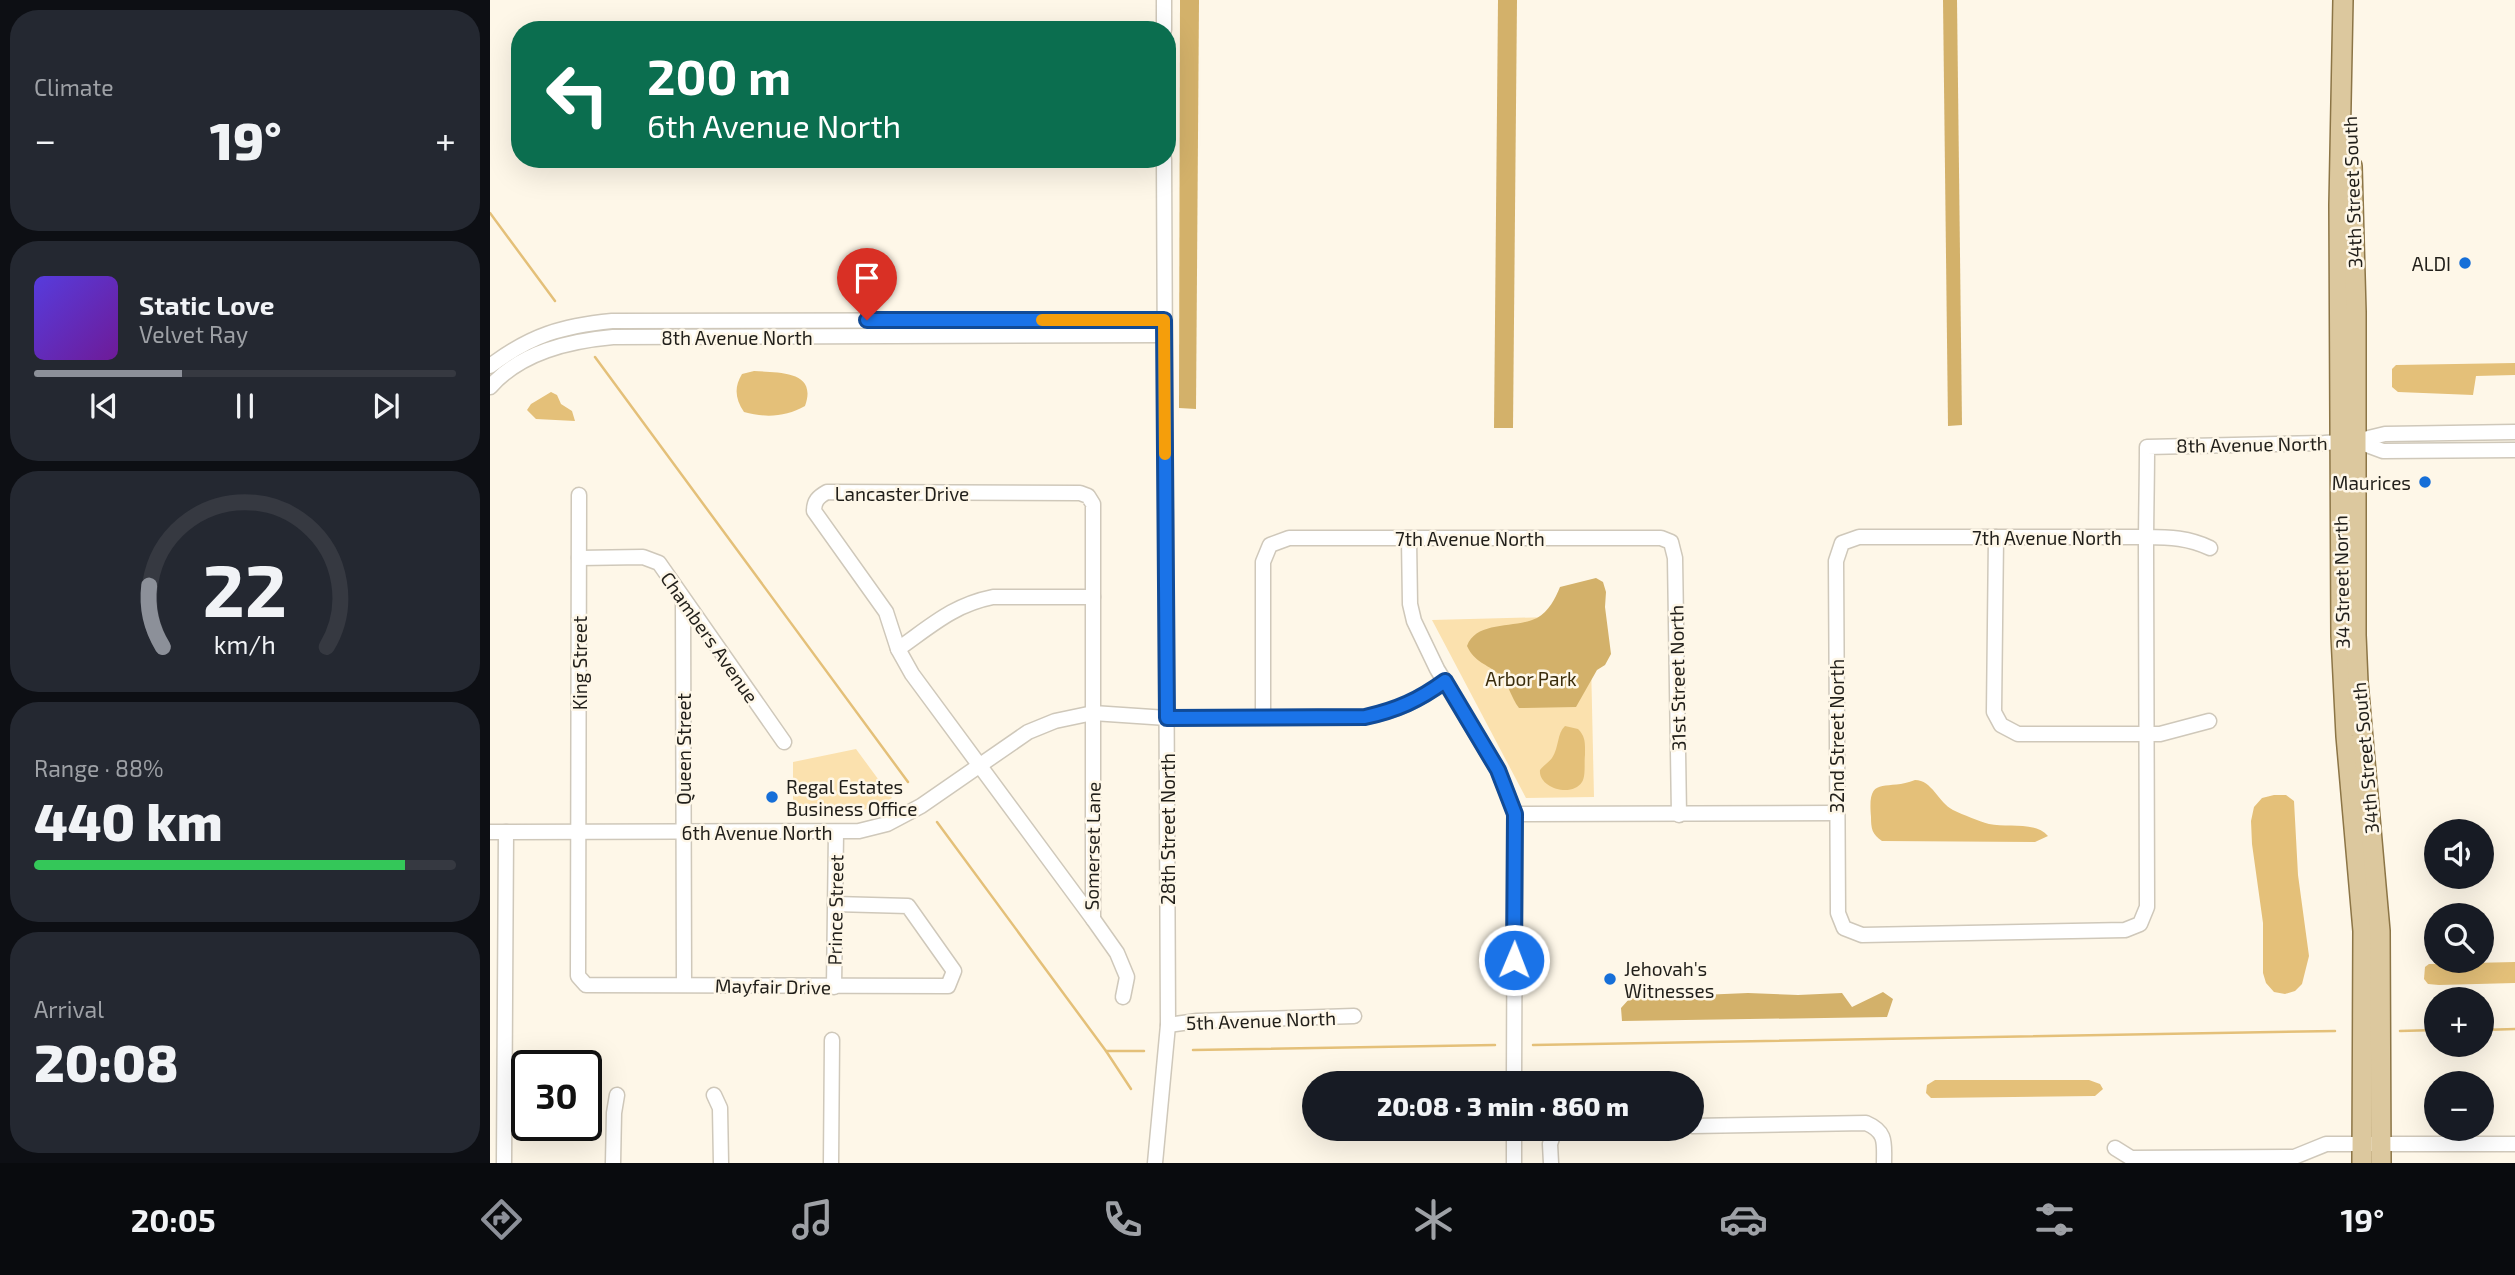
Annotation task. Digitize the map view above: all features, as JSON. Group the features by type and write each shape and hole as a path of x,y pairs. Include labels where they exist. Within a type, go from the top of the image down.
{"main road":[{"name":"34 Street North","path":"2343,0 2339,205 2348,442 2343,685 2363,931 2372,1154"}],"street":[{"path":"1164,0 1164,21"},
{"name":"28th Street North","path":"1154,1163 1168,1025 1164,168"},
{"name":"8th Avenue North","path":"490,366 513,342 583,324 612,321 1164,320"},
{"name":"8th Avenue North","path":"490,387 524,360 556,347 613,337 1164,335"},
{"path":"513,342 524,360"},
{"path":"2348,442 2385,433 2515,432"},
{"path":"2348,442 2383,451 2515,450"},
{"name":"8th Avenue North","path":"2147,537 2147,447 2348,442"},
{"name":"Lancaster Drive","path":"979,767 912,674 898,649 886,612 814,511 814,504 819,496 827,492 1080,493 1088,496 1093,504 1093,713"},
{"name":"King Street","path":"579,495 579,832"},
{"name":"7th Avenue North","path":"1842,543 1860,537 2178,537 2210,548"},
{"path":"1996,537 1994,712 2001,725 2018,734 2160,734 2209,721"},
{"path":"2146,734 2147,537"},
{"name":"7th Avenue North","path":"1263,717 1263,562 1270,545 1289,538 1661,538 1671,542"},
{"path":"1409,539 1410,604 1414,621 1445,681 1498,770 1515,814 1514,1071"},
{"name":"31st Street North","path":"1671,542 1675,558 1679,815"},
{"name":"32nd Street North","path":"1842,543 1836,561 1836,813 1838,913 1844,928 1862,936 2125,930 2140,924 2147,907 2146,734"},
{"name":"Chambers Avenue","path":"579,558 643,557 653,559 659,564 784,741"},
{"path":"898,649 964,604 993,597 1093,597"},
{"name":"Queen Street","path":"683,599 684,984"},
{"name":"6th Avenue North","path":"490,832 859,831 887,824 921,806 1028,732 1055,721 1093,713 1167,718 1365,717 1419,700 1445,681"},
{"name":"Somerset Lane","path":"1093,713 1093,919"},
{"name":"Somerset Lane","path":"979,767 1093,919"},
{"path":"1515,814 1836,813"},
{"path":"504,1163 497,1000 506,832"},
{"name":"Mayfair Drive","path":"579,832 578,976 586,985 948,986 954,971 908,906 835,904"},
{"name":"Prince Street","path":"834,987 835,832"},
{"path":"1093,919 1117,953 1127,977 1123,997"},
{"name":"5th Avenue North","path":"1168,1025 1197,1021 1354,1016"},
{"path":"831,1163 832,1040"},
{"path":"613,1163 617,1095"},
{"path":"714,1095 720,1108 720,1163"},
{"path":"1704,1126 1866,1124 1877,1128 1884,1140 1884,1163"},
{"path":"1514,1141 1514,1163"},
{"path":"1551,1141 1551,1163"},
{"path":"2115,1148 2131,1158 2294,1157 2326,1144 2372,1154 2515,1144"}],"green space":[{"path":"1180,0 1199,0 1196,409 1179,408"},
{"path":"1498,0 1517,0 1513,428 1494,428"},
{"path":"1943,0 1957,0 1962,425 1948,426"},
{"path":"1596,578 1603,582 1606,592 1605,607 1611,654 1605,665 1597,670 1576,707 1519,708 1503,678 1477,659 1467,646 1479,632 1537,618 1554,600 1560,587"},
{"name":"Arbor Park","path":"1590,616 1594,797 1526,798 1432,620"},
{"path":"856,749 892,798 856,811 793,813 793,762"},
{"path":"1883,992 1893,999 1887,1017 1622,1021 1621,1008 1630,998 1748,993 1842,993 1852,1007"}],"shaded area":[{"path":"2515,363 2515,375 2476,376 2473,395 2398,392 2392,387 2392,369 2396,365"},
{"path":"754,371 784,373 801,380 808,394 805,406 775,415 744,412 737,398 737,388 742,374"},
{"path":"551,392 557,395 561,404 572,411 575,421 536,419 527,410 531,404"},
{"path":"1565,726 1581,732 1585,755 1582,782 1577,787 1564,790 1544,782 1540,770 1552,758"},
{"path":"1915,780 1931,787 1948,806 1966,816 1989,824 2036,828 2048,836 2035,842 1882,841 1872,828 1872,794 1880,786"},
{"path":"2286,795 2294,801 2298,875 2309,956 2302,984 2295,991 2285,994 2274,992 2266,983 2263,973 2263,923 2252,844 2251,821 2254,807 2262,798"},
{"path":"2494,962 2515,962 2515,983 2439,985 2428,984 2424,979 2424,973 2494,973"},
{"path":"1935,1080 2089,1080 2100,1084 2103,1089 2095,1096 1931,1098 1926,1093 1927,1085"}],"waterway":[{"path":"490,213 555,301"},
{"path":"595,357 908,782"},
{"path":"937,822 1106,1051 1131,1089"},
{"path":"2494,1030 2515,1029"},
{"path":"2400,1031 2424,1030"},
{"path":"1533,1045 2335,1031"},
{"path":"1193,1050 1495,1045"},
{"path":"1106,1051 1144,1051"}],"slow traffic":[{"path":"1042,320 1164,320 1165,454"}],"place":[{"name":"ALDI","path":"2465,263"},
{"name":"Maurices","path":"2425,482"},
{"name":"Regal Estates Business Office","path":"772,797"},
{"name":"Jehovah's Witnesses","path":"1610,979"}],"route":[{"path":"867,320 1164,320 1167,718 1365,717 1419,700 1445,681 1498,770 1515,814 1514,960"}]}
